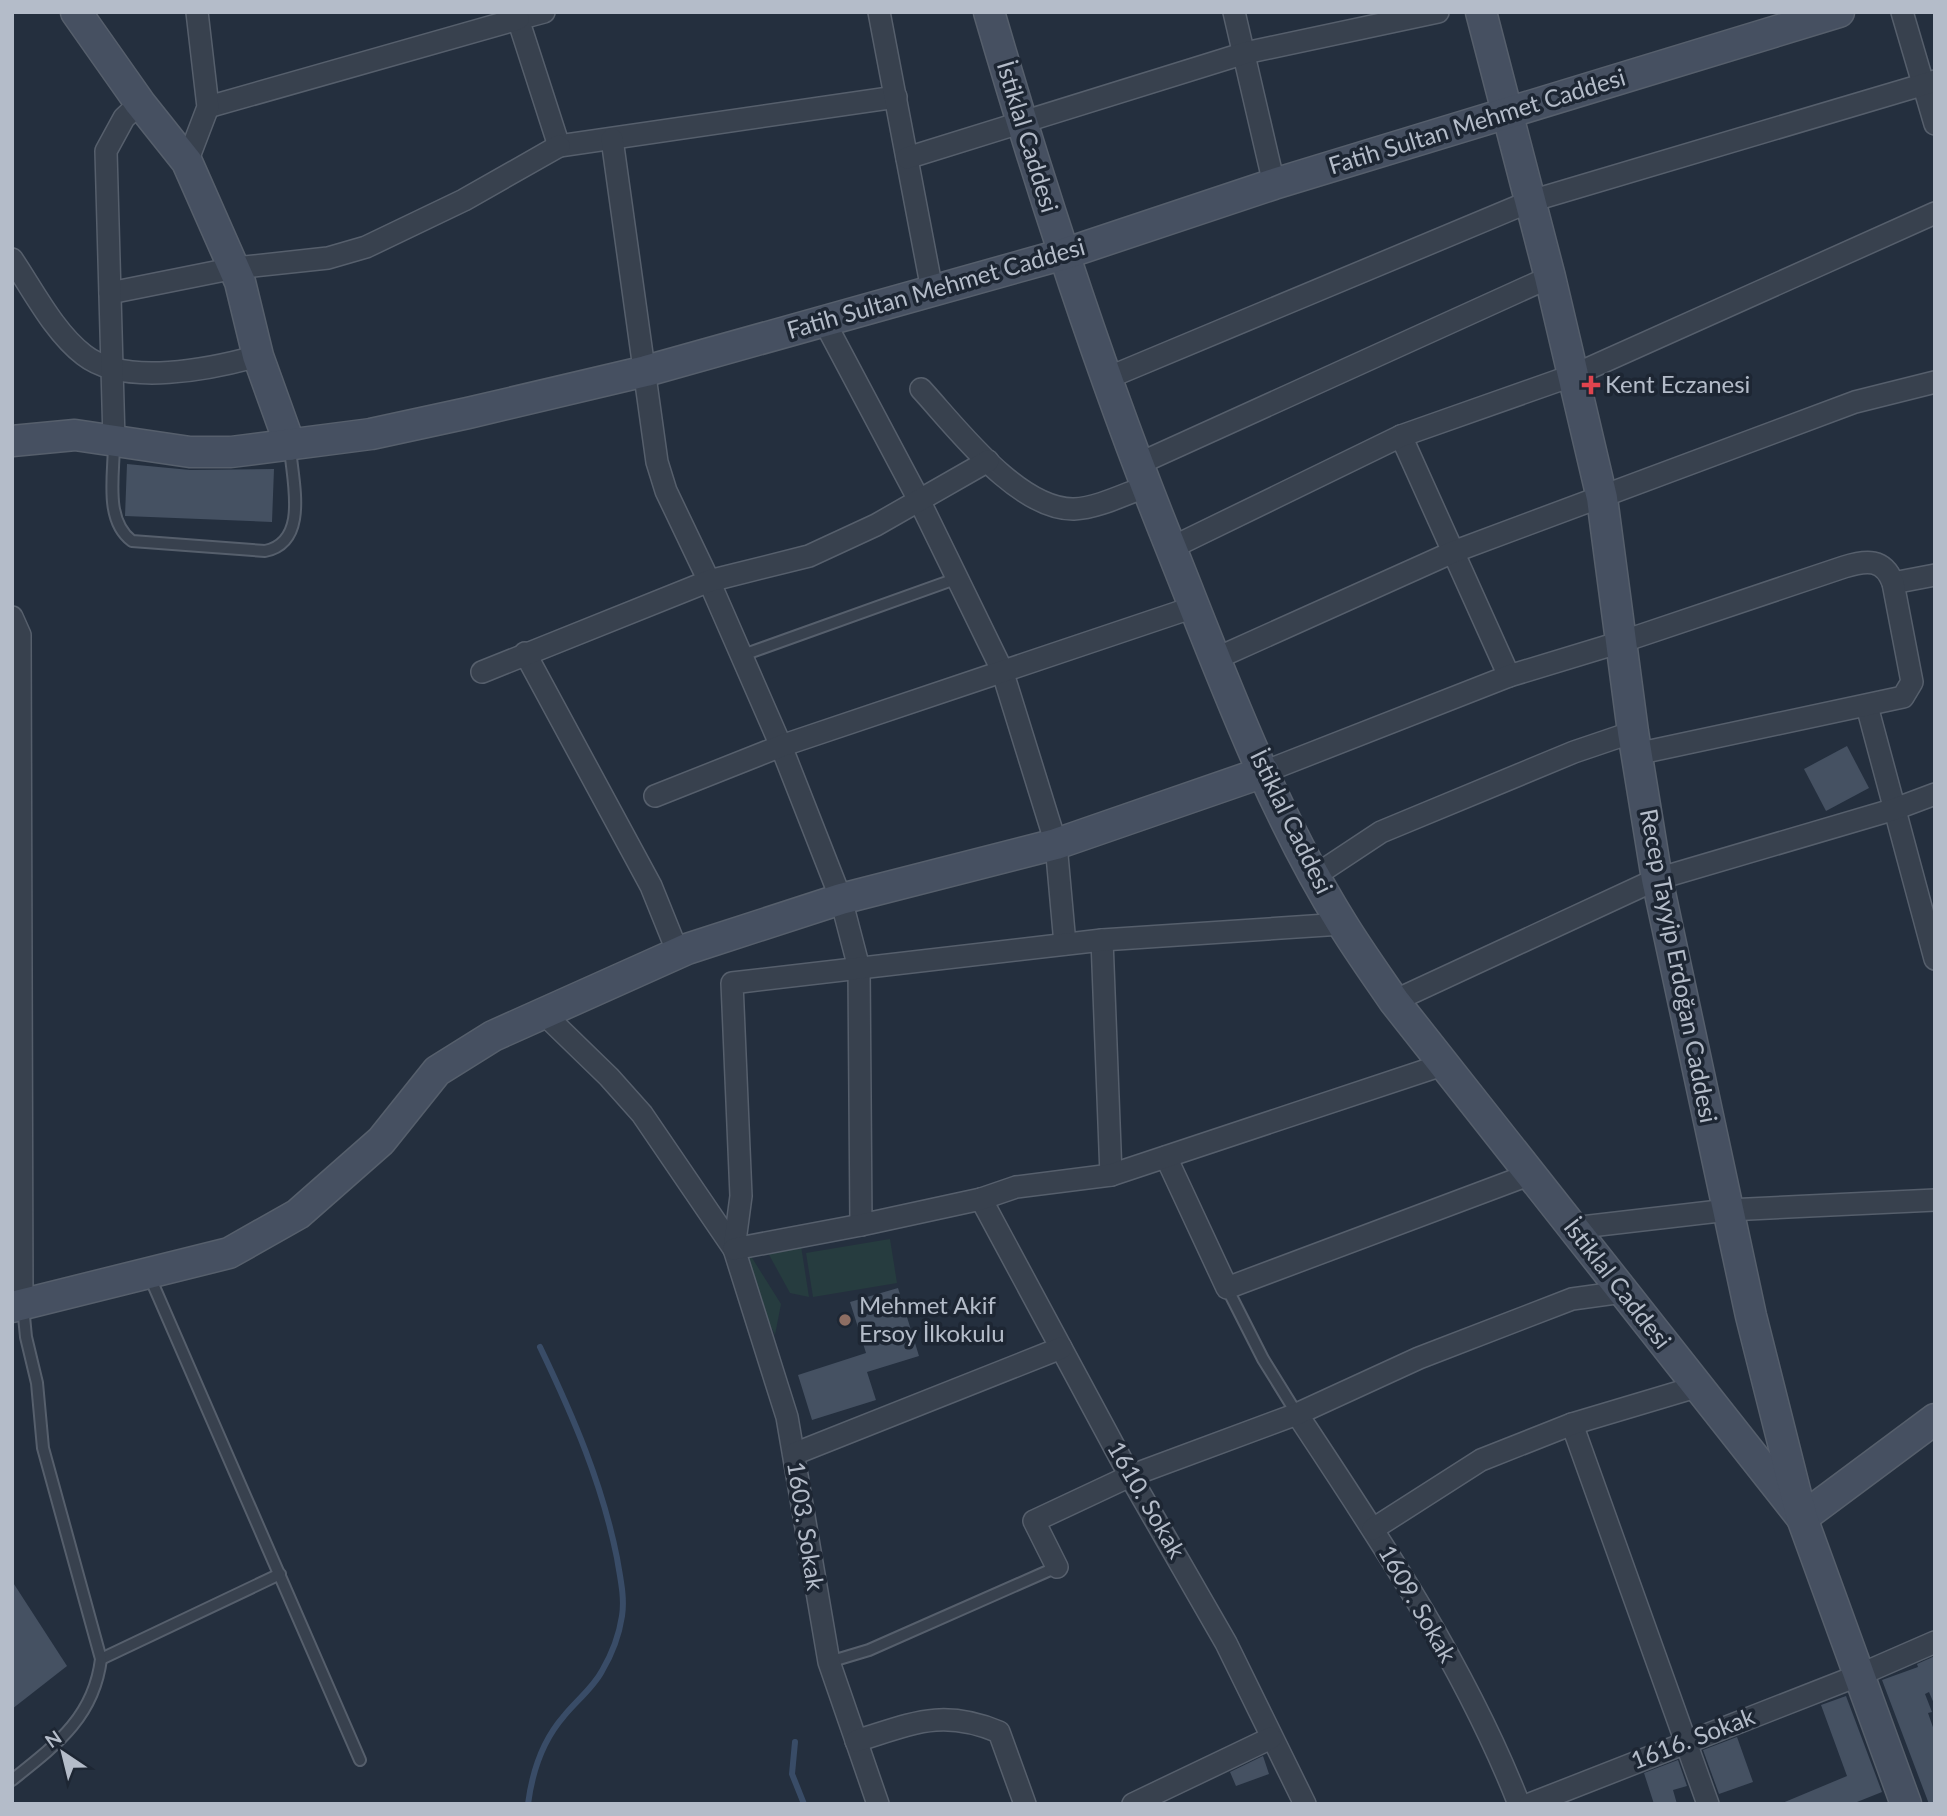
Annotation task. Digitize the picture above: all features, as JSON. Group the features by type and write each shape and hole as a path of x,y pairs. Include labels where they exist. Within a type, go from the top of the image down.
{"street":[{"path":"76,12 140,103 187,162 235,268 258,356 289,445"},
{"path":"187,162 208,107 197,12"},
{"path":"208,107 517,16 544,12"},
{"path":"879,12 932,290"},
{"name":"İstiklal Caddesi","path":"989,12 1022,125 1105,379 1141,476 1264,772 1342,924 1394,1002 1442,1065 1802,1518"},
{"path":"1234,12 1274,184"},
{"path":"907,159 1022,125 1245,52 1438,12"},
{"name":"Recep Tayyip Erdoğan Caddesi","path":"1481,12 1550,277 1602,498 1620,642 1657,879 1728,1210 1802,1518 1857,1676 1906,1804"},
{"name":"Fatih Sultan Mehmet Caddesi","path":"12,441 75,435 190,452 289,445 371,434 646,370 1065,254 1274,184 1839,12"},
{"path":"1902,12 1928,83 1935,124"},
{"path":"517,16 559,146"},
{"path":"1105,379 1531,201 1928,83"},
{"path":"110,293 235,268 328,258 366,247 453,205 559,146 896,97"},
{"path":"114,440 106,151 124,118 140,103"},
{"path":"612,139 657,462 666,491 743,655 781,747 841,899 859,968 861,1225"},
{"path":"1171,548 1401,436 1574,374 1935,213"},
{"path":"12,259 81,353 112,368 164,373 204,369 258,356"},
{"path":"921,389 988,461 1032,497 1059,508 1083,508 1141,476 1550,277"},
{"path":"824,321 919,500 1002,670 1056,844 1065,944"},
{"path":"1215,659 1453,552 1855,402 1935,382"},
{"path":"1401,436 1509,676"},
{"path":"482,672 709,581 809,556 876,525 988,461"},
{"path":"12,617 20,635 17,1305 229,1253 298,1214 381,1141 436,1071 493,1036 678,953 841,899 1056,844 1264,772 1509,676 1865,560 1883,567 1893,583 1912,682 1903,697 1867,706 1574,752 1381,832 1316,875"},
{"path":"1893,583 1935,575"},
{"path":"655,796 781,747 1194,607"},
{"path":"525,653 651,886 678,953"},
{"path":"1867,706 1935,959"},
{"path":"1394,1002 1657,879 1895,809 1935,794"},
{"path":"734,1249 741,1196 732,983 1102,940 1342,924"},
{"path":"1102,940 1111,1174"},
{"path":"543,1013 609,1077 642,1114 734,1249"},
{"path":"734,1249 981,1199 1016,1187 1111,1174 1442,1065"},
{"path":"1166,1157 1227,1289 1531,1174"},
{"name":"1610. Sokak","path":"981,1199 1130,1476 1226,1643 1305,1804"},
{"path":"1573,1228 1728,1210 1935,1200"},
{"name":"1603. Sokak","path":"734,1249 780,1389 794,1454 829,1662 878,1804"},
{"path":"1057,1567 1034,1521 1130,1476 1297,1414 1419,1358 1572,1299 1623,1292"},
{"path":"794,1454 1061,1348"},
{"path":"1373,1528 1481,1460 1572,1423 1696,1387"},
{"name":"1609. Sokak","path":"1297,1414 1373,1528 1474,1704 1500,1756 1519,1804"},
{"path":"1802,1518 1935,1419"},
{"path":"1572,1423 1708,1804"},
{"name":"1616. Sokak","path":"1530,1804 1857,1676 1935,1642"},
{"path":"856,1741 933,1718 956,1719 999,1732 1025,1804"},
{"path":"1133,1804 1271,1738"}],"lane":[{"path":"114,440 114,514 119,528 132,541 265,551 281,545 295,524 289,445"},
{"path":"743,655 958,578"},
{"path":"147,1272 360,1760"},
{"path":"1227,1289 1263,1359 1297,1414"},
{"path":"12,1780 61,1741 82,1717 96,1688 101,1659 43,1448 37,1383 17,1305"},
{"path":"829,1662 869,1650 1057,1567"},
{"path":"101,1659 280,1574"}],"green space":[{"path":"890,1239 897,1283 813,1297 806,1253"},
{"path":"801,1246 809,1297 790,1293 767,1251"},
{"path":"749,1253 781,1304 775,1335 737,1254"}],"building":[{"path":"127,464 190,470 274,469 272,522 125,516"},
{"path":"1847,746 1869,788 1826,811 1804,769"},
{"path":"898,1288 919,1356 867,1372 876,1400 812,1420 798,1375 866,1353 850,1302"},
{"path":"12,1581 67,1666 12,1709"},
{"path":"1935,1656 1935,1706 1929,1692 1925,1694 1932,1712 1928,1713 1935,1733 1935,1804 1929,1804 1882,1680 1918,1667 1917,1664"},
{"path":"1846,1696 1882,1792 1852,1804 1780,1804 1847,1776 1821,1705"},
{"path":"1737,1737 1753,1782 1719,1794 1703,1750"},
{"path":"1263,1756 1269,1774 1236,1786 1230,1772"},
{"path":"1678,1760 1687,1786 1673,1790 1677,1804 1654,1804 1644,1773"}],"waterway":[{"path":"528,1804 532,1781 544,1746 557,1725 602,1671 617,1638 623,1609 617,1558 595,1476 540,1347"},
{"path":"795,1742 792,1774 804,1804"}],"place":[{"name":"Kent Eczanesi","path":"1591,385"},
{"name":"Mehmet Akif Ersoy İlkokulu","path":"845,1320"}]}
